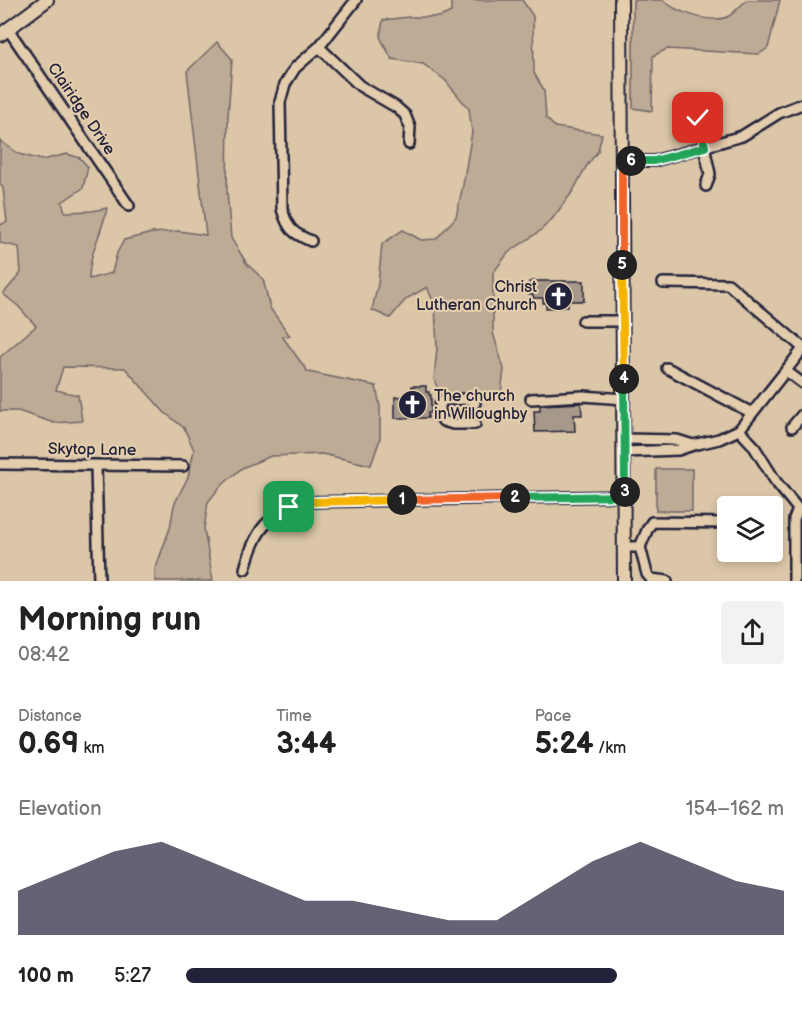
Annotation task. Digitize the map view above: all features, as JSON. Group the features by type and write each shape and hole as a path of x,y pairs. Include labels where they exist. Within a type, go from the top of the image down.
{"main road":[{"path":"4,32 47,0"},
{"path":"621,0 624,581"}],"street":[{"path":"310,241 295,234 287,226 282,209 280,102 285,84 295,68 319,47 356,0"},
{"name":"Clairidge Drive","path":"4,32 129,206"},
{"path":"319,47 360,86 396,107 405,115 410,127 409,144"},
{"path":"703,103 698,118 710,174 706,186"},
{"path":"622,161 654,161 742,136 779,113 802,104"},
{"path":"624,446 678,450 719,439 739,430 802,348 728,284 663,283"},
{"path":"583,321 623,321"},
{"path":"667,368 752,413"},
{"path":"786,371 802,383"},
{"path":"531,399 583,396 624,399"},
{"path":"475,403 470,399 444,400 440,404 440,415 443,421 449,423 475,424"},
{"path":"792,427 802,415"},
{"path":"739,430 753,445 776,482 800,510 794,519 795,581"},
{"name":"Skytop Lane","path":"0,464 183,466"},
{"path":"96,466 99,581"},
{"path":"245,569 250,549 260,530 274,515 306,502 625,496"},
{"path":"667,581 651,579 647,574 640,547 652,522 717,523"},
{"path":"624,547 640,547"}],"shaded area":[{"path":"451,0 522,0 533,16 534,73 544,90 546,118 555,127 602,134 598,151 553,218 540,231 508,253 493,273 493,333 504,369 501,394 452,393 442,401 434,379 437,348 435,306 427,287 406,299 390,318 372,310 378,284 382,244 403,230 421,240 436,239 456,217 472,132 469,109 445,80 423,64 392,59 380,37 383,20 440,17 451,12"},
{"path":"633,0 663,0 685,13 714,19 729,16 747,0 780,0 768,48 759,54 667,49 653,56 652,111 633,108"},
{"path":"217,42 232,59 228,116 227,191 231,238 247,264 263,279 270,308 290,336 282,336 308,372 376,386 380,407 380,439 371,465 322,454 271,456 242,468 220,487 208,502 204,529 213,581 155,581 155,570 170,528 174,505 188,477 194,450 184,428 164,412 125,368 63,367 56,390 78,395 82,421 54,423 18,411 0,411 0,357 36,326 18,306 3,294 21,273 19,247 0,243 0,225 7,222 3,188 0,184 0,141 19,154 42,160 67,154 80,158 88,167 83,188 62,202 65,212 107,208 93,252 89,279 112,273 117,253 124,240 152,233 179,231 206,235 187,71"},
{"path":"656,469 692,469 692,511 656,511"}],"building":[{"name":"Christ Lutheran Church","path":"584,281 584,301 568,301 568,307 546,308 543,298 533,298 533,294 529,294 529,282"},
{"name":"The church in Willoughby","path":"412,386 426,386 426,392 431,395 431,413 428,413 428,418 395,418 395,397 412,396"},
{"path":"581,403 582,415 574,415 575,431 535,432 534,411 540,411 540,405"}],"place":[{"name":"Christ Lutheran Church","path":"558,296"},
{"name":"The church in Willoughby","path":"413,405"}],"route":[{"path":"289,507 306,502 625,496 622,161 654,161 705,147 698,118"}]}
